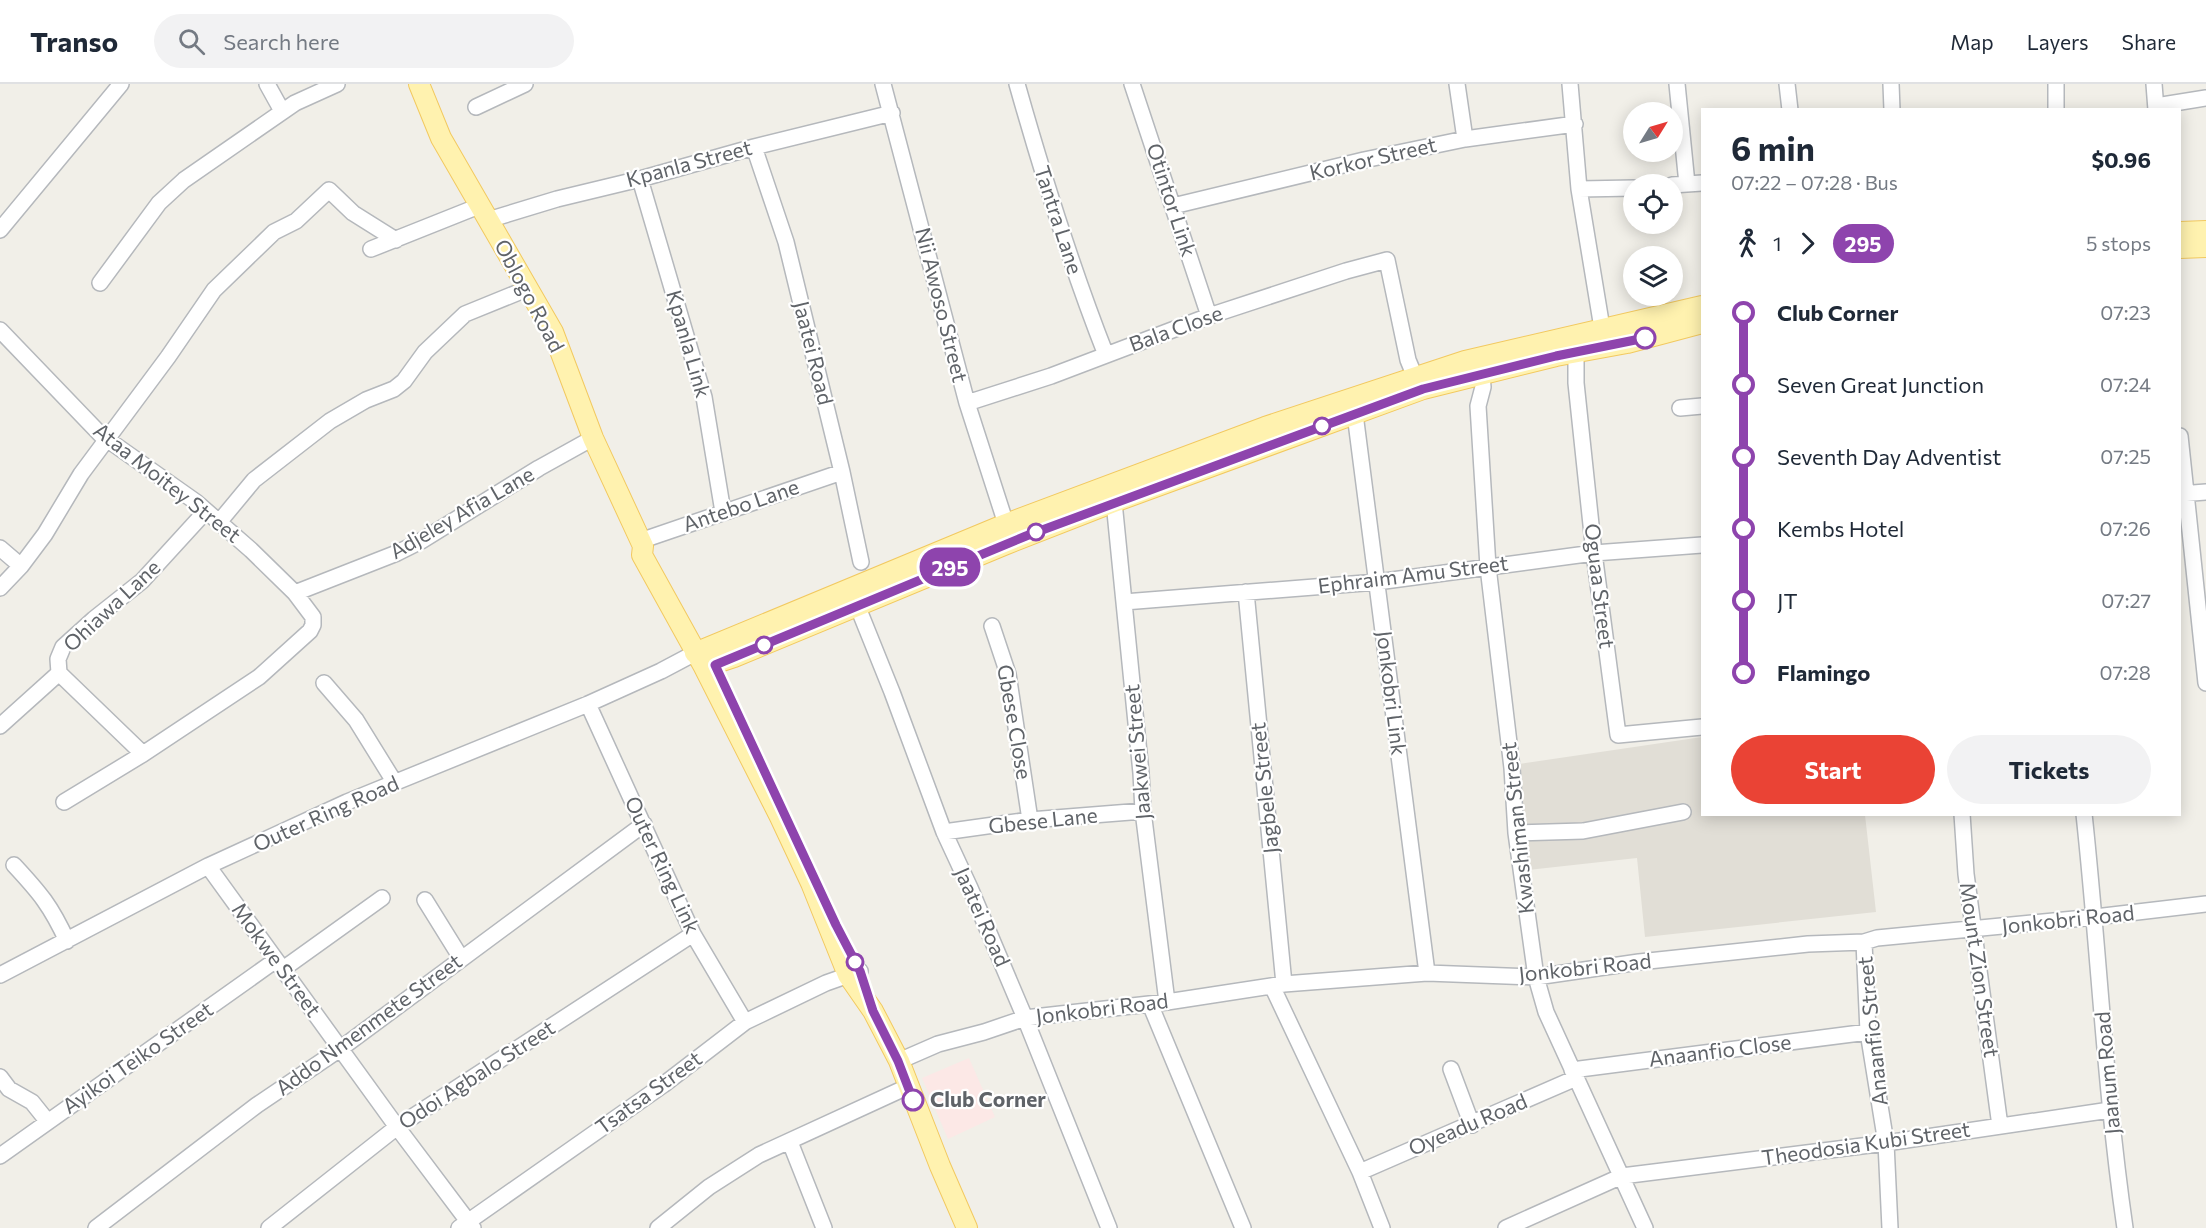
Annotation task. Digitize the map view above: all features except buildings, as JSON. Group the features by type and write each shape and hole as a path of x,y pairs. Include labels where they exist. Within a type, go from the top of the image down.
{"main road":[{"name":"Oblogo Road","path":"419,84 441,138 483,213 530,288 553,332 593,438 616,484 641,544 642,555 705,658 898,1061 967,1228"},
{"path":"2181,232 2206,231"},
{"path":"2181,248 2206,247"},
{"name":"Outer Ring Road","path":"705,658 1006,524 1265,427 1415,377 1574,352 1603,338 1701,306"},
{"name":"Outer Ring Road","path":"705,658 857,606 1114,502 1423,389 1474,367 1603,338 1701,323"}],"street":[{"path":"0,230 121,84"},
{"path":"267,84 282,111"},
{"path":"100,283 168,193 282,111 312,94 337,84"},
{"path":"476,107 525,84"},
{"name":"Nii Awoso Street","path":"883,84 967,403 1006,524"},
{"name":"Tantra Lane","path":"1017,84 1076,278 1106,355"},
{"name":"Otintor Link","path":"1132,84 1209,316"},
{"path":"1456,84 1466,139"},
{"path":"1570,84 1579,189 1603,338"},
{"path":"1677,84 1680,174"},
{"path":"1787,84 1790,108"},
{"path":"1891,84 1893,108"},
{"path":"2056,84 2056,108"},
{"path":"2154,84 2156,108 2206,98"},
{"name":"Kpanla Street","path":"371,249 483,213 557,199 892,113"},
{"name":"Korkor Street","path":"1173,206 1364,160 1466,139 1575,124"},
{"name":"Jaatei Road","path":"754,147 786,242 842,472 861,562"},
{"name":"Kpanla Link","path":"640,178 704,398 723,512"},
{"path":"1683,184 1701,183"},
{"path":"1579,189 1623,188"},
{"path":"0,588 21,566 45,534 81,474 108,440 214,290 274,232 296,221 324,192 329,190 353,213 396,240"},
{"name":"Bala Close","path":"967,403 1051,376 1209,316 1346,270 1387,260 1408,360 1415,377"},
{"path":"220,521 254,480 330,421 366,400 394,389 404,381 425,352 465,314 530,288"},
{"name":"Ataa Moitey Street","path":"3,340 108,440 220,521 295,593 313,617 310,631 258,677 143,754 64,802"},
{"name":"Oguaa Street","path":"1574,352 1594,553 1618,735 1701,727"},
{"name":"Kwashiman Street","path":"1474,367 1471,388 1478,406 1488,567 1512,768 1516,833 1536,977 1546,1012 1646,1228"},
{"path":"1680,408 1701,406"},
{"name":"Jonkobri Link","path":"1355,414 1427,973"},
{"name":"Adjeley Afia Lane","path":"295,593 398,553 593,438"},
{"path":"2181,465 2182,494 2206,683"},
{"name":"Antebo Lane","path":"641,544 723,512 842,472"},
{"path":"2182,494 2206,492"},
{"name":"Jaakwei Street","path":"1114,502 1143,811 1167,1002"},
{"name":"Ohiawa Lane","path":"0,726 59,673 58,659 63,647 142,581 207,511"},
{"name":"Ephraim Amu Street","path":"1124,602 1377,582 1594,553 1701,545"},
{"path":"0,548 21,566"},
{"name":"Jagbele Street","path":"1246,592 1278,985 1360,1172 1382,1228"},
{"name":"Jaatei Road","path":"857,606 944,832 1025,1018 1109,1228"},
{"name":"Gbese Close","path":"992,626 1008,674 1030,820"},
{"name":"Outer Ring Road","path":"0,975 67,942 208,866 395,783 588,704 661,671 705,658"},
{"path":"59,673 143,754"},
{"path":"324,683 356,720 395,783"},
{"name":"Outer Ring Link","path":"588,704 693,934 745,1022"},
{"name":"Gbese Lane","path":"944,832 1030,820 1143,811"},
{"path":"1516,833 1583,831 1683,812"},
{"name":"Mount Zion Street","path":"1962,816 1966,873 2000,1126"},
{"name":"Jaanum Road","path":"2084,816 2095,917 2110,1110 2125,1228"},
{"name":"Addo Nmenmete Street","path":"96,1228 257,1105 340,1049 644,824"},
{"path":"14,865 44,898 55,915 67,942"},
{"name":"Mokwe Street","path":"208,866 467,1226"},
{"name":"Ayikoi Teiko Street","path":"0,1156 280,964 382,898"},
{"path":"425,900 461,958"},
{"name":"Jonkobri Road","path":"898,1061 938,1044 1025,1018 1167,1002 1278,985 1427,973 1536,977 1639,962 1809,944 1863,942 1877,938 1974,930 2206,904"},
{"name":"Odoi Agbalo Street","path":"269,1228 397,1127 693,934"},
{"name":"Anaanfio Street","path":"1863,942 1868,1032 1886,1143 1890,1228"},
{"name":"Tsatsa Street","path":"467,1226 663,1085 745,1022 782,1002 854,973"},
{"path":"1150,1004 1243,1228"},
{"name":"Anaanfio Close","path":"1574,1074 1868,1032"},
{"path":"1451,1069 1472,1125"},
{"name":"Oyeadu Road","path":"1360,1172 1472,1125 1574,1074"},
{"path":"0,1077 9,1089 32,1102 48,1122"},
{"path":"657,1228 709,1187 759,1155 907,1087"},
{"name":"Theodosia Kubi Street","path":"1514,1226 1622,1176 1886,1143 2110,1110"},
{"path":"790,1142 824,1228"}],"shaded area":[{"path":"1701,737 1701,816 1865,816 1876,912 1645,937 1637,858 1528,870 1519,764"},
{"path":"969,1058 995,1117 948,1139 922,1078"}],"bus line":[{"name":"295","path":"913,1100 898,1061 873,1011 860,971 836,925 715,665 1026,536 1423,389 1556,356 1645,338"}],"place":[{"name":"Club Corner","path":"913,1100"}]}
